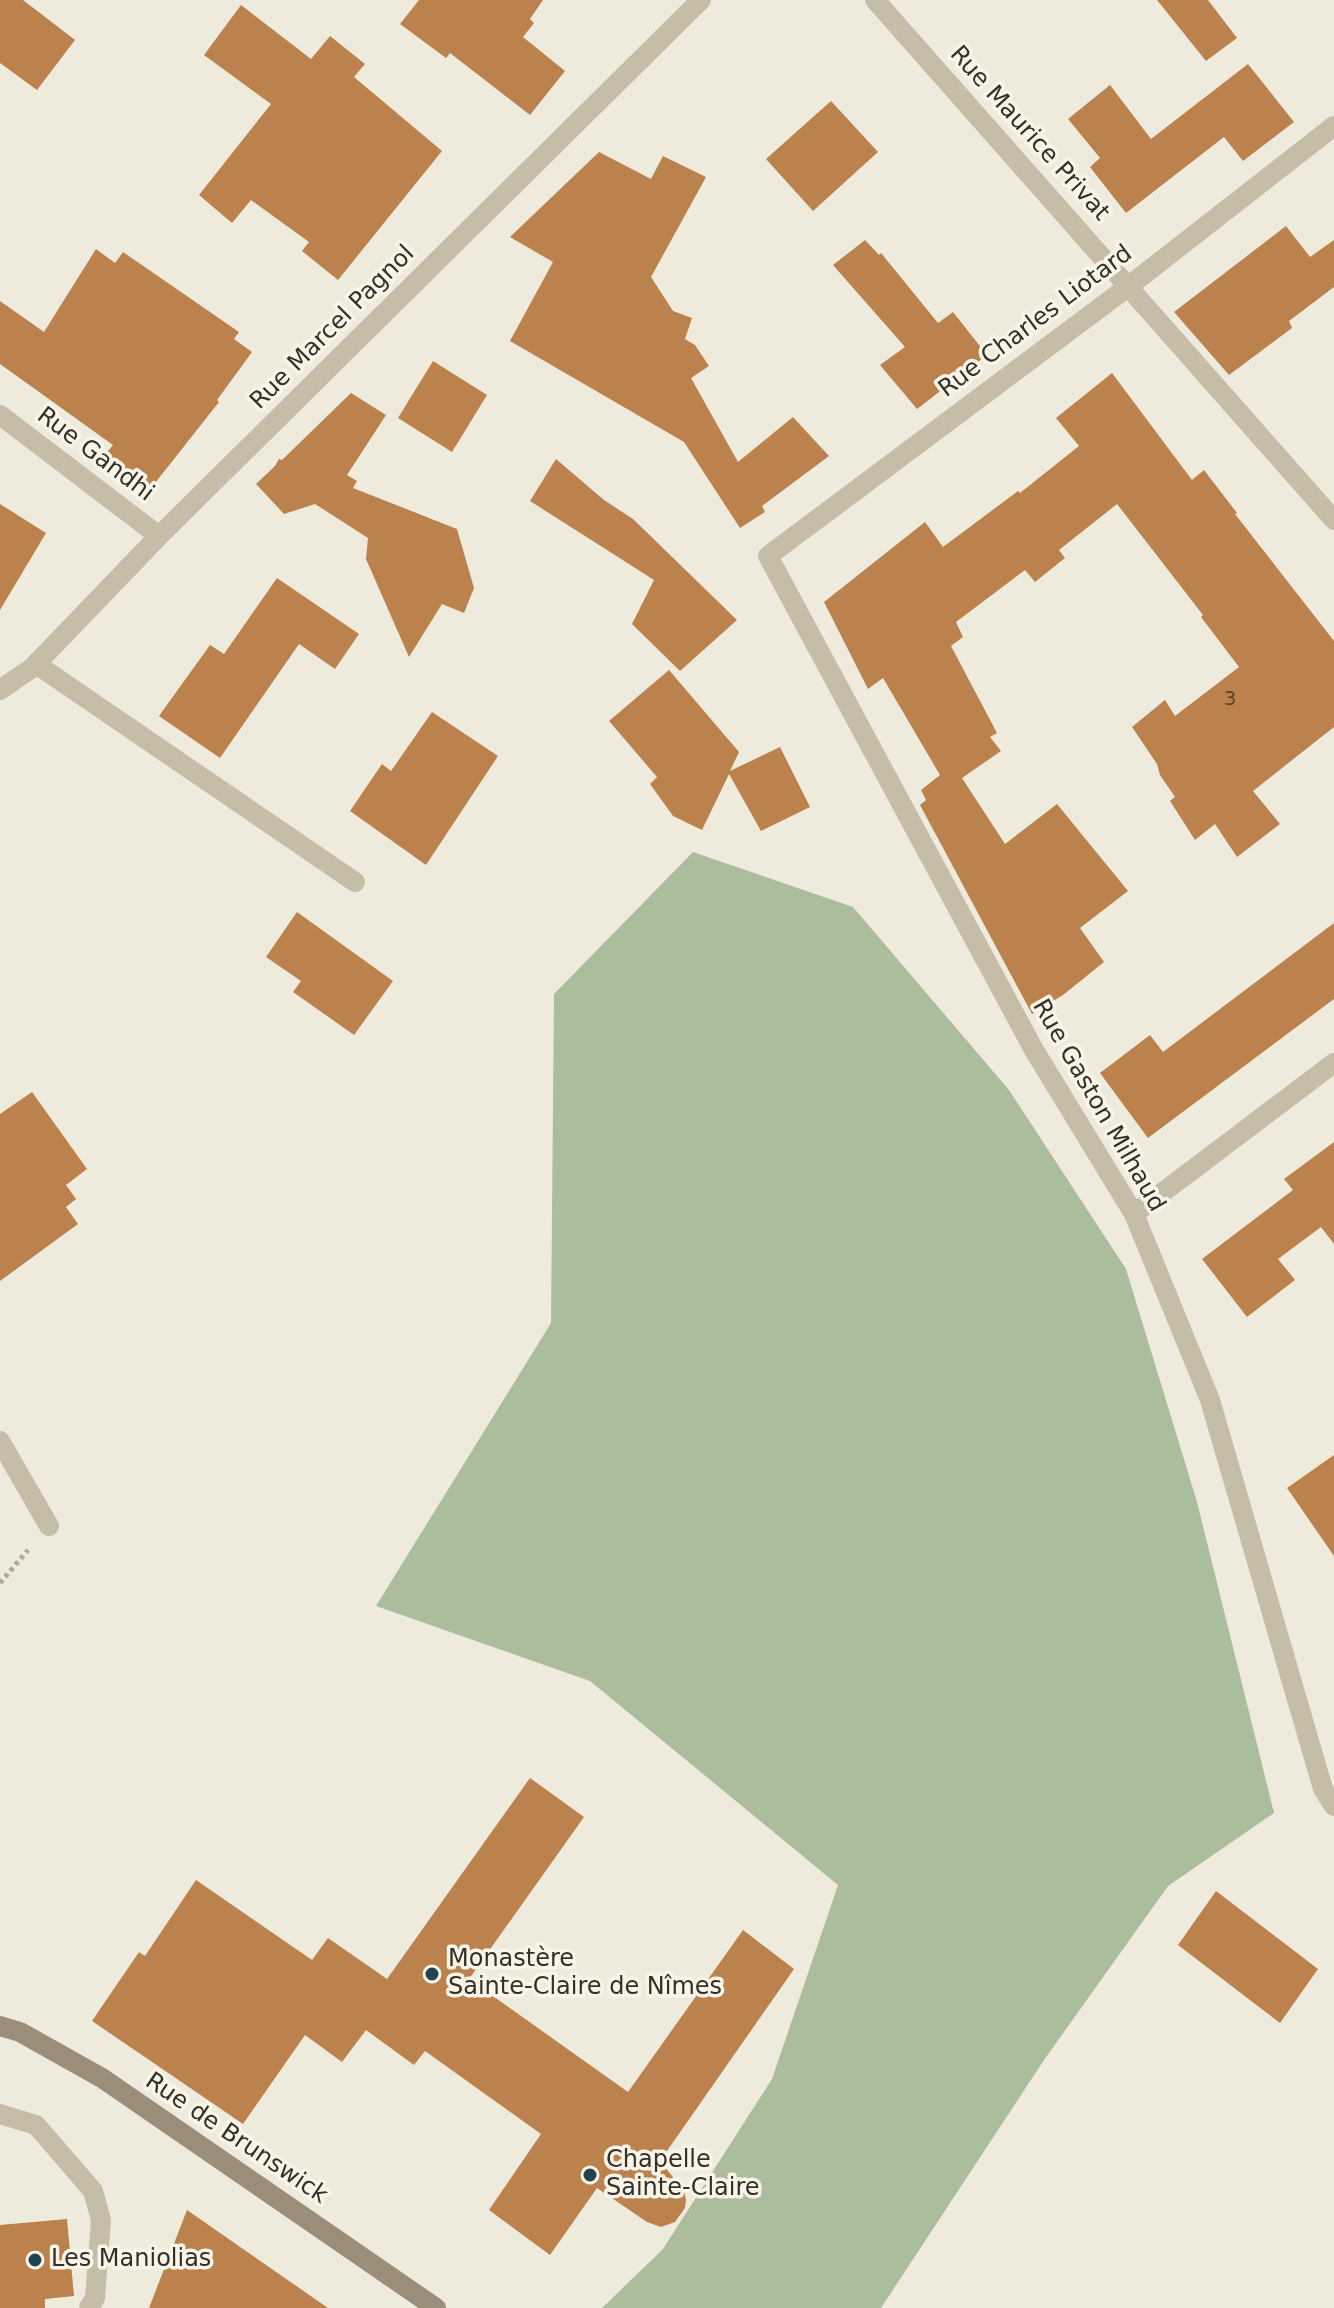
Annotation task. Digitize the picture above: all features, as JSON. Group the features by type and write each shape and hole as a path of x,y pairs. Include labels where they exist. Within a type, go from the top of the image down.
{"street":[{"name":"Rue Marcel Pagnol","path":"0,690 36,664 159,536 701,0"},
{"name":"Rue Maurice Privat","path":"875,0 1334,520"},
{"name":"Rue Charles Liotard","path":"768,556 1129,286 1334,126"},
{"name":"Rue Gandhi","path":"0,415 159,536"},
{"name":"Rue Gaston Milhaud","path":"768,556 1034,1050 1134,1214 1210,1400 1323,1789 1334,1806"},
{"path":"36,664 355,882"},
{"path":"1134,1214 1334,1063"},
{"path":"0,1441 49,1526"},
{"name":"Rue de Brunswick","path":"0,2026 20,2032 102,2078 436,2308"},
{"path":"0,2114 36,2125 93,2191 101,2220 95,2298 89,2308"}],"green space":[{"path":"693,852 853,907 1009,1090 1126,1269 1197,1502 1274,1813 1168,1886 1044,2060 881,2308 602,2308 663,2249 772,2079 838,1885 590,1681 376,1606 551,1323 554,994"}],"building":[{"path":"0,0 23,0 75,40 37,90 0,63"},
{"path":"419,0 543,0 530,19 534,23 523,37 565,71 530,115 450,53 446,58 400,24"},
{"path":"1157,0 1208,0 1237,38 1206,61"},
{"path":"241,5 311,59 330,36 365,64 354,77 442,151 338,280 302,251 309,242 251,200 232,223 199,195 271,104 204,55"},
{"path":"1248,64 1294,122 1243,161 1224,137 1126,213 1090,167 1100,158 1068,119 1110,85 1151,139"},
{"path":"831,101 878,152 813,211 766,159"},
{"path":"599,152 651,179 663,156 706,177 651,277 673,311 692,318 685,339 695,345 709,366 691,378 738,462 793,417 829,456 762,506 765,512 740,528 684,442 510,341 553,262 510,237"},
{"path":"1286,226 1310,257 1334,240 1334,287 1289,321 1292,328 1229,375 1174,312"},
{"path":"865,240 879,255 881,253 938,323 953,312 987,355 917,409 880,365 905,347 833,265"},
{"path":"96,249 115,263 123,252 239,332 234,339 252,352 217,400 219,402 144,497 100,461 113,445 0,364 0,301 44,332"},
{"path":"433,361 487,395 452,452 398,418"},
{"path":"1112,373 1192,480 1204,470 1334,641 1334,727 1253,791 1280,824 1237,857 1215,824 1195,840 1170,801 1175,797 1160,775 1157,764 1132,727 1165,700 1175,716 1239,667 1117,504 1059,550 1065,558 1035,582 1025,570 956,622 963,637 951,646 997,733 990,737 1001,751 962,778 1005,844 1057,804 1128,891 1080,928 1104,962 1063,995 1032,1014 920,805 926,800 921,790 940,775 883,678 868,689 824,602 925,522 943,547 1018,491 1020,493 1079,446 1056,418"},
{"path":"351,393 386,415 347,475 357,481 353,488 457,529 474,588 464,613 442,604 409,657 366,559 368,538 315,504 284,514 256,484"},
{"path":"556,459 604,500 633,519 737,620 680,671 632,624 654,580 530,501"},
{"path":"0,504 46,533 0,610"},
{"path":"277,578 359,634 335,669 299,644 220,758 159,716 210,645 224,654"},
{"path":"669,670 739,752 730,771 780,747 810,807 761,831 729,774 702,830 673,816 650,784 657,777 609,721"},
{"path":"432,712 498,756 426,865 350,811 382,764 391,771"},
{"path":"297,912 393,981 354,1035 293,992 301,981 266,957"},
{"path":"1334,923 1334,999 1148,1138 1100,1073 1150,1035 1163,1052"},
{"path":"32,1092 87,1169 66,1185 76,1199 66,1207 78,1224 0,1281 0,1114"},
{"path":"1334,1142 1334,1244 1321,1227 1278,1259 1295,1280 1247,1317 1202,1259 1293,1190 1284,1179"},
{"path":"1334,1455 1334,1556 1287,1488"},
{"name":"Monastère Sainte-Claire de Nîmes","path":"530,1778 584,1817 469,1979 628,2092 743,1930 794,1969 660,2161 684,2191 685,2208 675,2222 661,2227 647,2222 597,2188 550,2255 489,2210 541,2134 425,2051 414,2065 366,2030 342,2062 305,2035 243,2124 92,2021 139,1952 145,1956 196,1880 312,1960 328,1938 387,1979"},
{"path":"1216,1891 1318,1969 1280,2023 1178,1945"},
{"path":"187,2210 328,2308 149,2308"},
{"name":"Les Maniolias","path":"67,2219 74,2296 45,2299 45,2308 0,2308 0,2225"}],"place":[{"name":"Monastère Sainte-Claire de Nîmes","path":"432,1974"},
{"name":"Chapelle Sainte-Claire","path":"590,2175"},
{"name":"Les Maniolias","path":"35,2260"}]}
